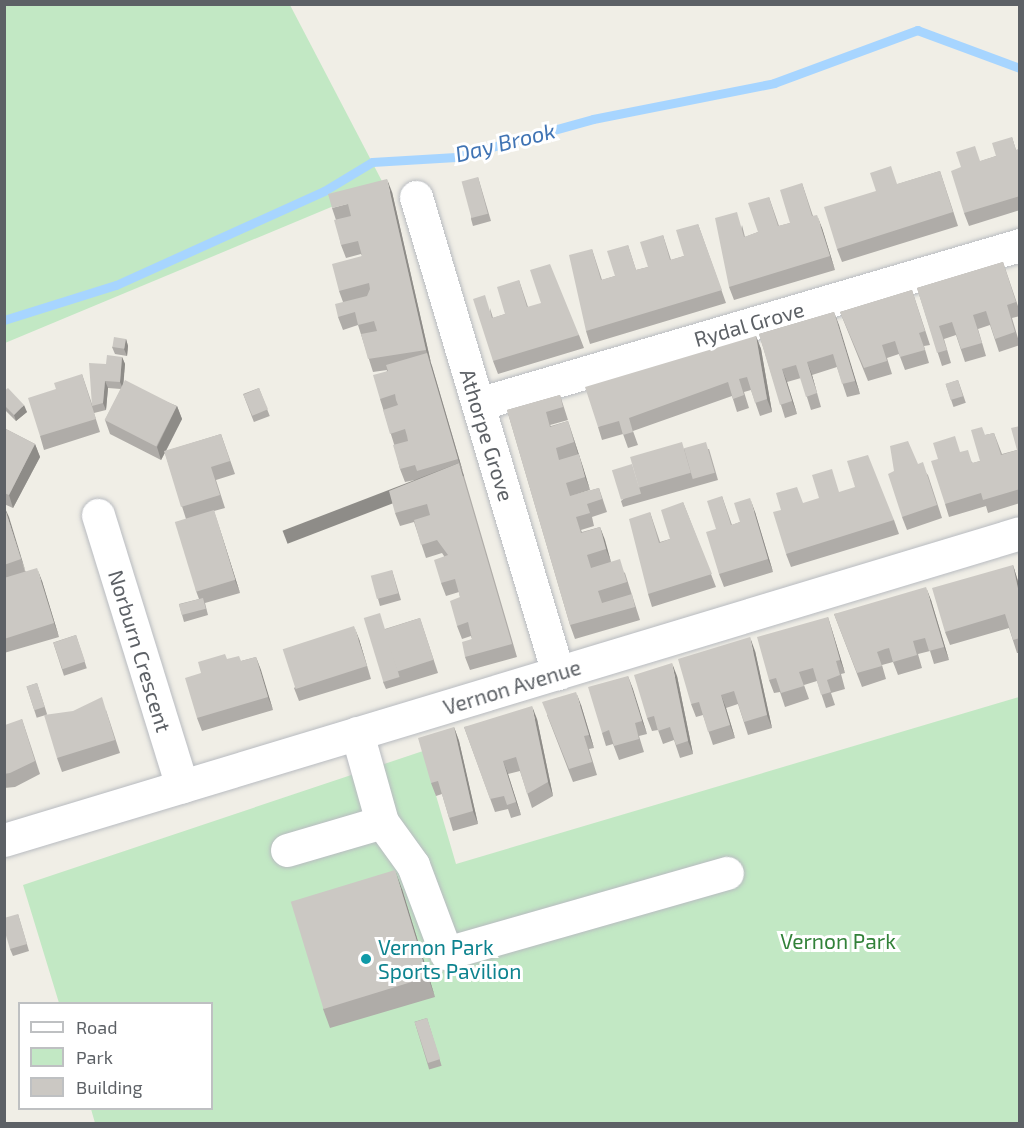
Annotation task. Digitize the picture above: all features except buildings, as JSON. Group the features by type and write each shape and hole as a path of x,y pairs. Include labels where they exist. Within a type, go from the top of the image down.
{"street":[{"name":"Athorpe Grove","path":"416,197 558,673"},
{"name":"Rydal Grove","path":"478,404 1020,245"},
{"name":"Norburn Crescent","path":"98,515 182,786"},
{"name":"Vernon Avenue","path":"4,840 1020,533"},
{"path":"357,733 382,822 413,865 446,953 727,873"},
{"path":"287,850 382,822"}],"green space":[{"path":"5,5 290,5 384,185 5,343"},
{"name":"Vernon Park","path":"1019,697 1019,1123 95,1123 91,1110 213,1110 213,1002 59,1002 23,885 423,751 456,864"}],"waterway":[{"name":"Day Brook","path":"4,320 116,285 324,191 372,162 456,157 593,119 774,83 917,30 1020,68"}],"place":[{"name":"Vernon Park Sports Pavilion","path":"366,959"}]}
